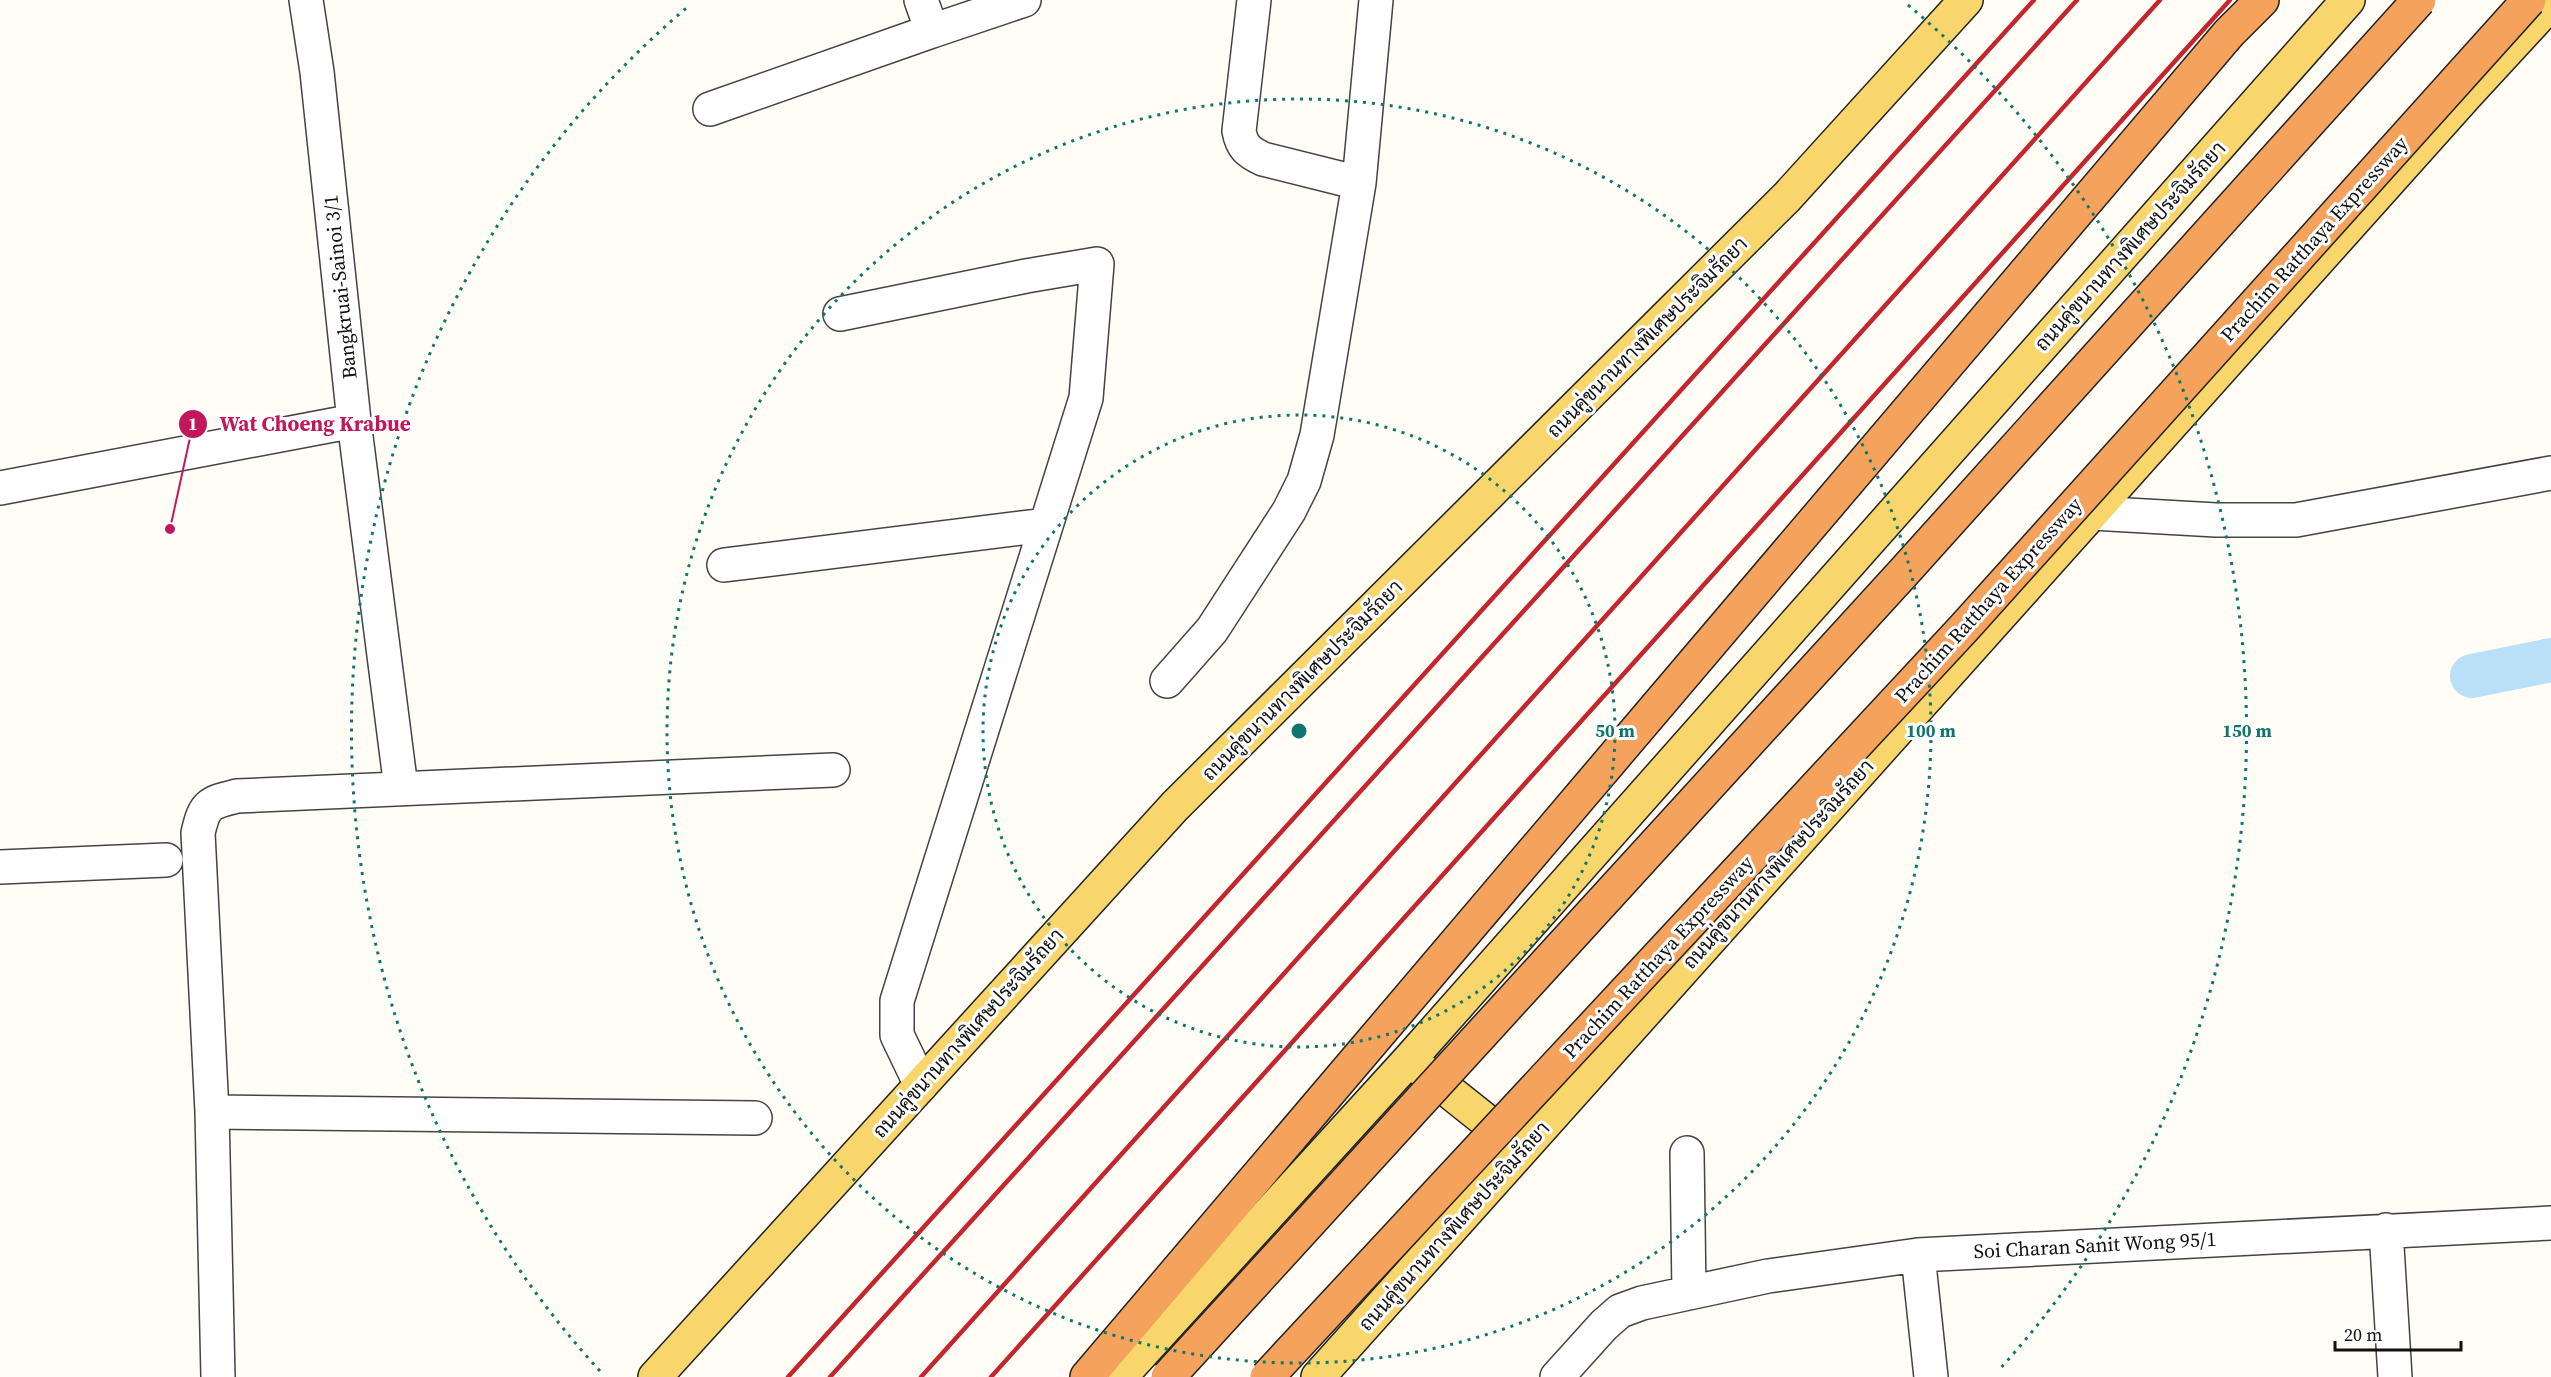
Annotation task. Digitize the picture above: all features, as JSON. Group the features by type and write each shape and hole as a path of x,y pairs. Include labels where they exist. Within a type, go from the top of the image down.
{"highway":[{"path":"1087,1377 2229,33 2262,0"},
{"path":"1168,1377 1895,582 2419,0"},
{"name":"Prachim Ratthaya Expressway","path":"1268,1377 1964,628 2529,0"}],"main road":[{"name":"ถนนคู่ขนานทางพิเศษประจิมรัถยา","path":"655,1377 1175,806 1787,197 1966,0"},
{"name":"ถนนคู่ขนานทางพิเศษประจิมรัถยา","path":"1120,1377 1409,1060 2348,0"},
{"name":"ถนนคู่ขนานทางพิเศษประจิมรัถยา","path":"1318,1377 2551,3"},
{"path":"1409,1060 1522,1150"}],"street":[{"name":"Bangkruai-Sainoi 3/1","path":"306,0 318,72 354,421 401,788"},
{"path":"921,0 932,30"},
{"path":"710,109 932,30 1024,0"},
{"path":"1254,0 1239,130 1242,145 1263,159 1359,183"},
{"path":"1167,681 1212,630 1289,511 1304,481 1317,435 1359,183 1376,0"},
{"path":"840,314 1097,264 1086,398 897,1001 897,1035 921,1085"},
{"path":"0,488 354,421"},
{"path":"2092,513 2216,520 2296,520 2551,474"},
{"path":"724,565 1046,525"},
{"path":"218,1377 212,1112 198,833 202,815 213,802 237,796 833,770"},
{"path":"0,867 166,860"},
{"path":"212,1112 754,1118"},
{"path":"1687,1153 1689,1293"},
{"name":"Soi Charan Sanit Wong 95/1","path":"1557,1377 1604,1325 1620,1311 1642,1303 1768,1276 1918,1255 2551,1223"},
{"path":"2386,1230 2395,1377"},
{"path":"1918,1255 1931,1377"}],"waterway":[{"path":"2472,676 2551,660"}],"railway":[{"path":"788,1377 2034,0"},
{"path":"830,1377 2077,0"},
{"path":"921,1377 2160,0"},
{"path":"991,1377 2230,0"}],"place":[{"name":"Wat Choeng Krabue","path":"170,529"}]}
